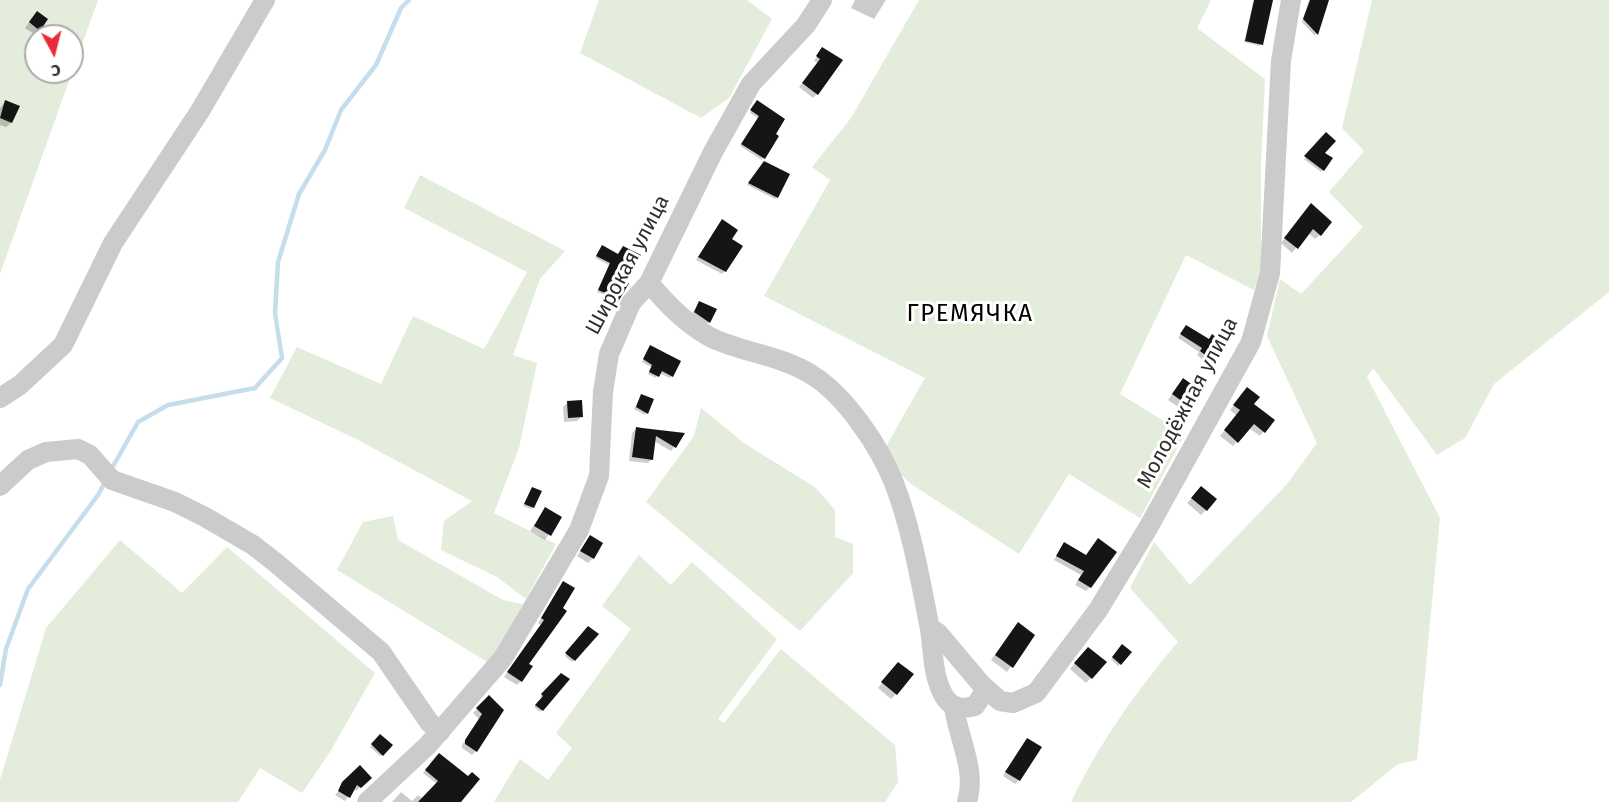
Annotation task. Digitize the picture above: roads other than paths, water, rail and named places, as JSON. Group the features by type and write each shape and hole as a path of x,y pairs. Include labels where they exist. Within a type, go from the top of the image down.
{"street":[{"path":"0,398 20,385 63,345 113,243 200,111 265,0"},
{"name":"Широкая улица","path":"367,802 440,732 503,658 579,530 599,476 603,392 609,354 631,303 649,283 713,152 751,84 806,25 822,0"},
{"name":"Молодёжная улица","path":"981,684 1000,700 1013,703 1036,693 1098,610 1148,528 1251,342 1270,273 1281,61 1291,0"},
{"path":"649,283 673,311 711,338 788,363 813,375 852,415 887,467 895,485 930,628 930,648 938,679 946,698 954,707 957,729 968,763 967,802"},
{"path":"0,486 28,460 46,452 78,449 90,455 112,480 175,502 205,517 253,545 381,652 429,722 440,732"},
{"path":"930,628 938,633 985,691 975,706 964,709 954,707"}],"waterway":[{"path":"111,470 138,422 168,405 255,388 282,358 275,313 278,262 299,194 325,150 341,110 376,65 401,8 409,0"},
{"path":"0,685 6,649 28,589 98,495 106,480"}],"district":[{"name":"ГРЕМЯЧКА","path":"970,314"}]}
